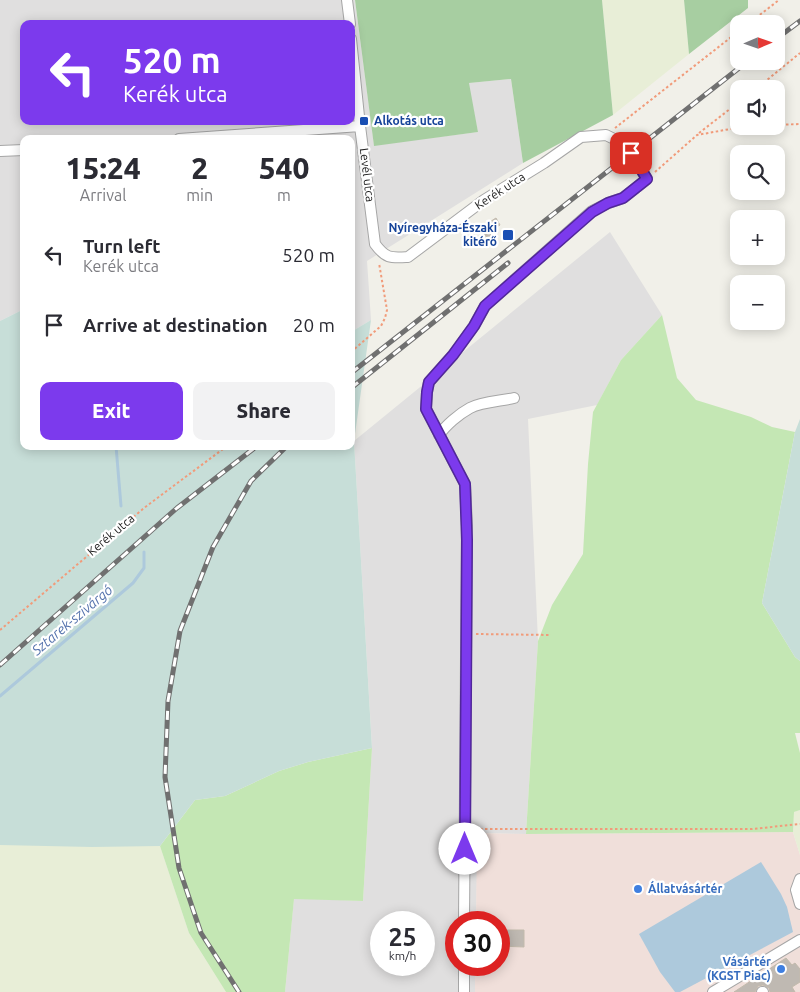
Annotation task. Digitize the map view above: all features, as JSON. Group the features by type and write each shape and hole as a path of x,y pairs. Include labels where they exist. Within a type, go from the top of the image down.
{"street":[{"path":"347,0 350,20"},
{"name":"Levél utca","path":"355,78 375,244"},
{"path":"235,135 360,126"},
{"path":"464,911 467,633 467,520 465,484 426,409 427,392 429,382 453,355 474,326 485,306 592,212 608,203 623,198 647,179 628,148 606,135"},
{"name":"Kerék utca","path":"375,244 382,253 393,258 408,257 484,200 544,163 581,137 606,135"},
{"path":"0,151 20,150"},
{"path":"439,435 456,418 471,408 514,398"},
{"path":"800,879 796,890 800,904"},
{"path":"713,992 800,940"},
{"path":"464,976 464,992"}],"path":[{"path":"759,15 778,0"},
{"path":"606,135 730,38"},
{"path":"767,80 800,53"},
{"path":"647,179 730,109"},
{"path":"785,125 800,124"},
{"path":"697,135 730,129"},
{"path":"355,349 381,326 385,318 387,310 379,263"},
{"name":"Kerék utca","path":"0,630 144,508 222,450"},
{"path":"467,633 551,635"},
{"path":"465,830 752,829 800,824"}],"shaded area":[{"path":"0,0 355,0 374,145 478,132 468,83 511,79 523,163 367,261 371,320 355,330 355,135 20,135 20,311 0,321"},
{"path":"610,232 662,315 621,360 597,405 528,419 538,641 526,834 478,833 476,911 445,911 445,976 475,976 475,992 285,992 294,898 363,901 372,747 355,440"},
{"path":"20,311 20,450 355,450 372,748 308,762 279,771 225,796 195,800 160,846 0,845 0,321"},
{"path":"371,320 355,434 355,330"},
{"path":"800,419 800,661 795,657 762,603 795,432"},
{"name":"Állatvásártér","path":"793,832 800,855 800,992 475,992 475,976 510,976 510,911 476,911 477,833"},
{"path":"761,862 787,907 793,932 680,992 675,992 660,972 639,934"}],"green space":[{"path":"355,0 602,0 613,115 523,163 511,79 469,83 478,132 374,146"},
{"path":"602,0 684,0 689,54 613,115"},
{"path":"684,0 748,0 748,8 739,15 730,15 730,22 689,54"},
{"path":"662,315 677,378 696,400 751,417 772,427 795,432 762,603 795,657 800,661 800,733 795,733 800,753 800,810 794,812 793,832 526,834 538,641 552,605 583,554 593,412 621,360"},
{"path":"372,748 363,901 294,899 285,992 226,992 189,933 160,846 195,800 225,796 279,771 308,762"},
{"path":"800,810 800,855 793,832 794,812"},
{"path":"0,844 160,846 189,933 226,992 0,992"}],"building":[{"path":"496,218 500,225 495,228 498,233 487,240 480,228"},
{"path":"510,930 524,930 524,947 510,946"},
{"name":"Vásártér (KGST Piac)","path":"786,958 792,965 795,963 800,969 800,982 792,987 795,992 770,992 769,988 763,985 758,986 755,992 734,992"}],"waterway":[{"name":"Sztarek-szivárgó","path":"116,450 121,506"},
{"name":"Sztarek-szivárgó","path":"0,696 133,583 144,568 144,552"}],"railway":[{"path":"785,32 800,21"},
{"path":"355,370 737,70"},
{"path":"355,385 508,263"},
{"path":"0,665 177,508 252,450"},
{"path":"239,992 201,933 179,868 165,777 168,701 180,631 213,547 251,481 283,450"}],"place":[{"name":"Alkotás utca","path":"364,121"},
{"name":"Nyíregyháza-Északi kitérő","path":"508,235"},
{"name":"Állatvásártér","path":"638,889"},
{"name":"Vásártér (KGST Piac)","path":"781,969"}],"route":[{"path":"465,849 467,540 465,484 426,409 429,382 453,355 474,326 485,306 592,212 608,203 623,198 647,179 631,153"}]}
